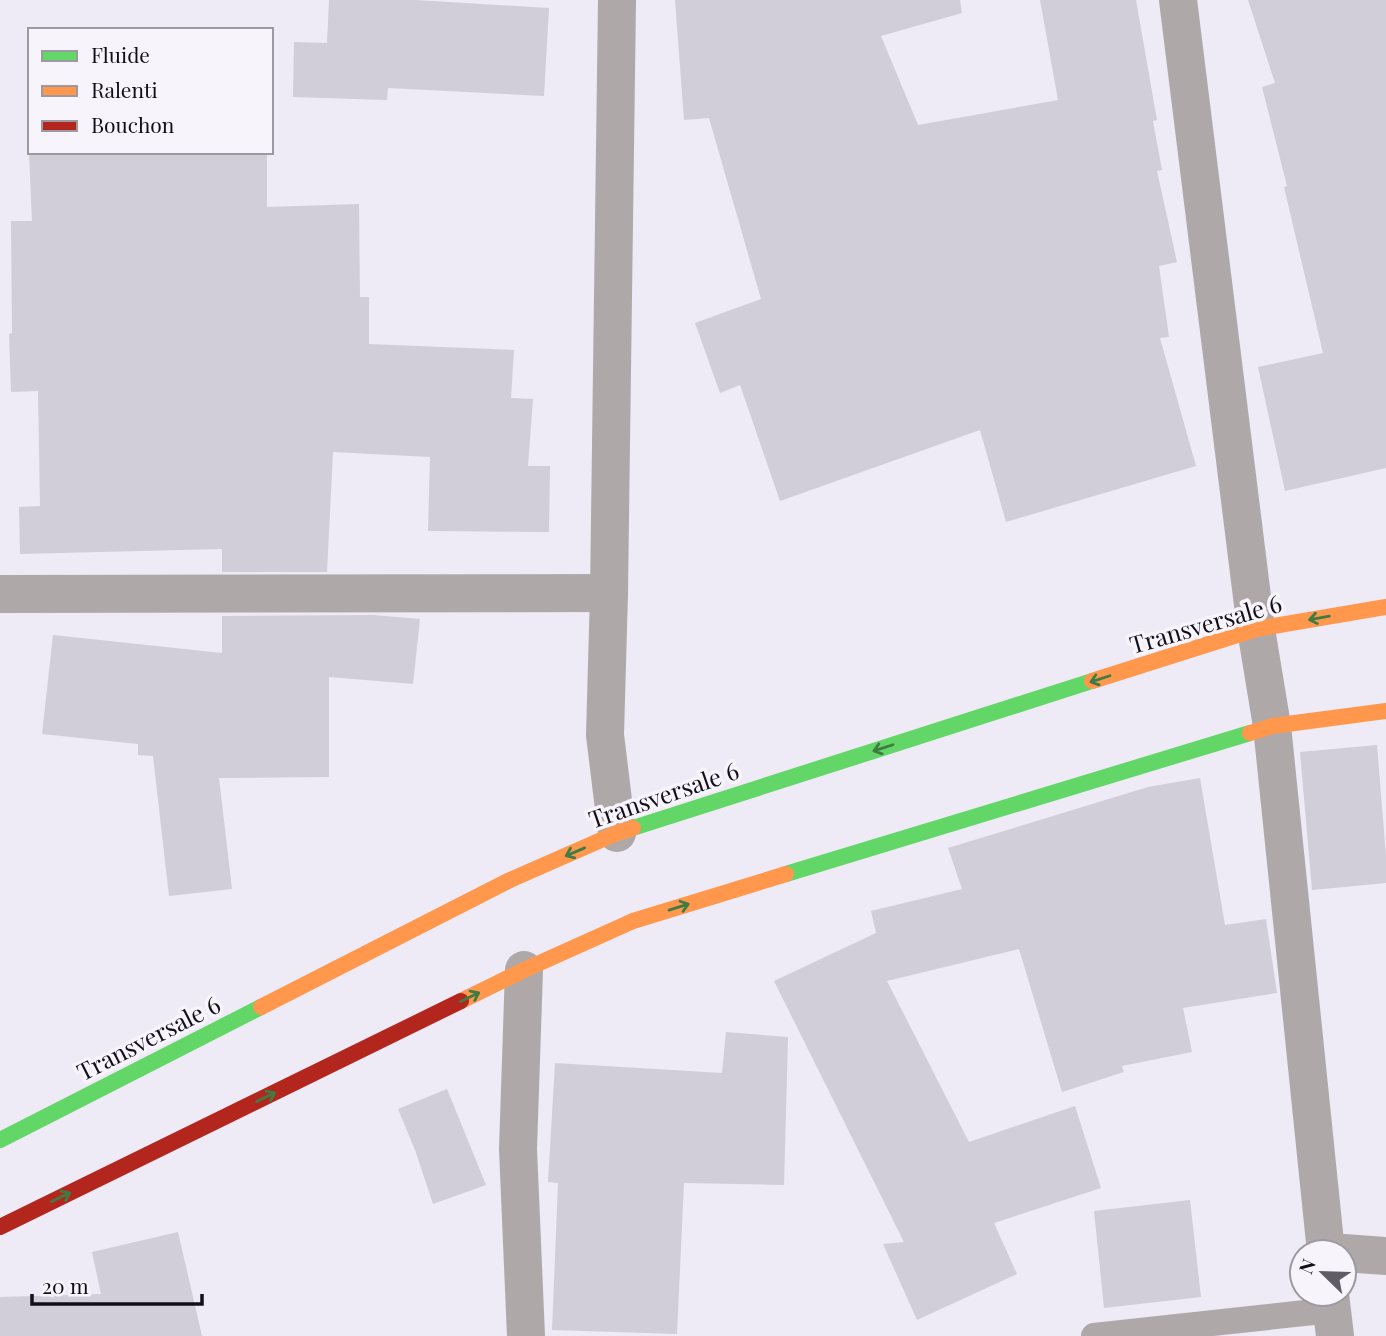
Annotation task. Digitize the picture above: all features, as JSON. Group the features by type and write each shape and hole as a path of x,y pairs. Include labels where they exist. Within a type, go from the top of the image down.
{"main road":[{"name":"Transversale 6","path":"0,1140 510,880 617,833 1256,629 1386,607"},
{"path":"0,1227 524,970 633,921 1272,726 1386,711"}],"street":[{"path":"617,0 605,735 617,833"},
{"path":"1178,0 1256,629 1272,726 1325,1238"},
{"path":"0,594 609,593"},
{"path":"524,970 518,1149 526,1336"},
{"path":"1358,1254 1386,1256"}],"lane":[{"path":"1094,1336 1333,1313"}],"building":[{"path":"329,0 416,0 549,8 544,96 388,88 387,100 293,97 294,42 327,43"},
{"path":"675,0 960,0 962,13 881,36 918,125 1058,100 1040,0 1136,0 1157,120 1153,121 1162,170 1157,171 1177,262 1159,266 1169,337 1160,338 1196,466 1006,522 980,430 780,501 740,385 720,393 695,323 761,299 709,118 684,120"},
{"path":"1248,0 1386,0 1386,468 1285,491 1258,367 1323,353 1284,187 1287,186 1262,87 1275,83"},
{"path":"29,154 267,154 267,207 359,204 360,297 369,297 369,344 514,350 511,398 533,399 528,466 550,466 549,532 428,531 430,457 333,452 327,572 222,572 222,549 20,554 19,507 40,506 38,391 11,392 11,221 32,221"},
{"path":"373,615 420,619 413,684 329,677 329,777 219,778 232,889 169,896 153,756 138,755 138,744 42,734 53,635 222,653 222,616"},
{"path":"1377,745 1386,883 1312,890 1300,752"},
{"path":"1200,778 1225,925 1266,919 1277,993 1183,1008 1192,1052 1122,1066 1124,1072 1062,1092 1019,949 887,981 969,1142 1075,1106 1101,1188 994,1223 1017,1274 917,1320 883,1244 904,1242 774,981 876,933 871,911 962,889 948,848 1148,787"},
{"path":"726,1032 788,1037 784,1185 684,1183 677,1334 552,1330 558,1183 548,1182 555,1063 722,1073"},
{"path":"447,1089 486,1185 433,1204 398,1109"},
{"path":"1190,1200 1201,1297 1104,1308 1094,1211"},
{"path":"178,1232 202,1336 0,1336 0,1297 101,1294 92,1252"}],"traffic: fast":[{"path":"633,828 1092,681"},
{"path":"786,874 1250,733"},
{"path":"0,1140 261,1007"}],"traffic: slow":[{"path":"1092,681 1256,629 1386,607"},
{"path":"1250,733 1272,726 1386,711"},
{"path":"261,1007 510,880 633,828"},
{"path":"461,1001 633,921 786,874"}],"traffic: jam":[{"path":"0,1227 461,1001"}]}
